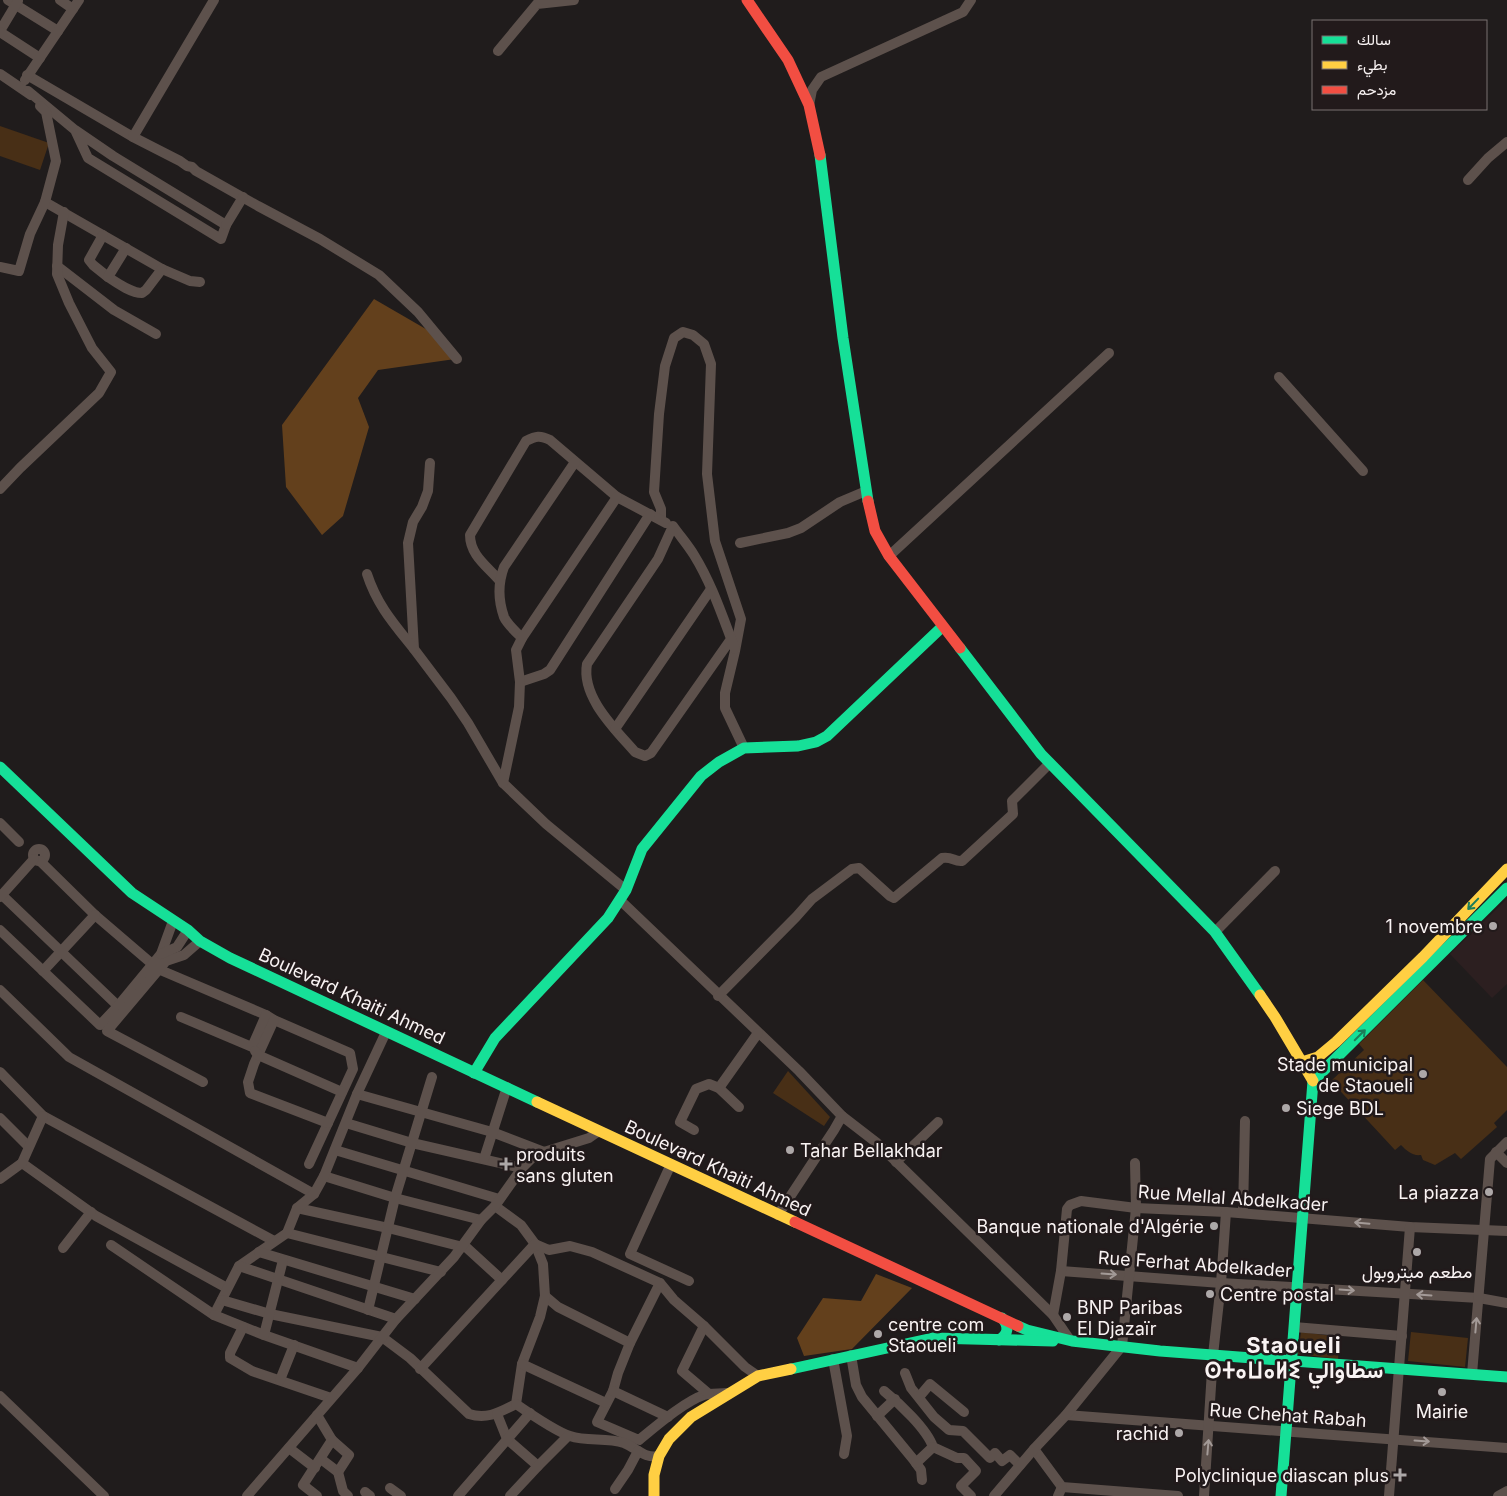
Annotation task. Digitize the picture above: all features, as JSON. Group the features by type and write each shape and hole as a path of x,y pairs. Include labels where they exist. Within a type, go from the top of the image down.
{"main road":[{"path":"747,0 788,60 809,105 819,150 843,338 866,491 875,532 889,556 942,628 1050,763 1215,932 1275,1017 1313,1081 1281,1496"},
{"path":"474,1073 495,1038 608,918 623,895 642,849 700,776 719,762 744,748 798,746 816,742 827,736 942,628"},
{"name":"Boulevard Khaiti Ahmed","path":"0,767 132,892 173,922 188,930 200,941 230,958 599,1132 1027,1330 1072,1341 1213,1356 1507,1377"},
{"path":"1302,1062 1318,1057 1336,1042 1504,876"},
{"path":"1313,1081 1507,888"},
{"path":"1000,1340 1008,1330 1007,1323 1002,1318"},
{"path":"654,1496 654,1475 659,1456 669,1439 691,1417 758,1376 933,1338 1072,1341"}],"street":[{"path":"24,89 27,75 76,4 60,0"},
{"path":"133,137 214,0"},
{"path":"498,52 537,4 574,0"},
{"path":"809,105 812,90 822,77 963,12 971,0"},
{"path":"40,58 0,32 14,2 58,31"},
{"path":"0,74 24,89 113,156 226,225"},
{"path":"27,75 133,137 192,167 196,171 320,239 379,275 418,312 457,359"},
{"path":"0,267 18,271 30,234 45,202 56,161 46,112 24,89"},
{"path":"76,130 88,158 221,239 226,225 243,197"},
{"path":"1468,180 1488,158 1507,142"},
{"path":"45,202 162,269 190,282 200,282"},
{"path":"0,490 20,468 99,393 111,372 92,348 69,303 57,274 58,245 64,212"},
{"path":"103,235 89,260 108,277 134,291 142,293 162,269"},
{"path":"108,277 126,248"},
{"path":"57,266 114,310 156,334"},
{"path":"661,520 661,509 654,492 659,414 665,366 674,338 683,332 693,335 704,344 711,364 707,474 715,541 741,619 725,693 725,708 744,748"},
{"path":"889,556 1109,353"},
{"path":"1279,377 1363,471"},
{"path":"499,580 472,551 470,535 526,442 536,436 543,436 618,497 673,526 694,555 711,589 735,651"},
{"path":"522,638 505,618 499,596 499,580 504,567 575,462"},
{"path":"414,649 408,543 413,522 422,507 428,491 430,463"},
{"path":"740,544 788,533 801,528 840,502 866,491"},
{"path":"503,783 519,707 520,682 516,650 522,638 618,497"},
{"path":"520,682 550,670 650,514"},
{"path":"673,526 658,559 588,664 586,673 592,698 615,729 639,755 645,756 651,753 731,639"},
{"path":"367,574 384,613 451,698 503,783 623,895 718,996 799,1071 842,1116 877,1143 1052,1315 1072,1341"},
{"path":"615,729 711,589"},
{"path":"718,996 812,899 852,869 859,868 894,898 942,858 952,858 958,862 962,861 1013,814 1012,801 1050,763"},
{"path":"0,823 19,842"},
{"path":"118,1006 1,896 37,860 95,915 156,967 350,1054 353,1069 309,1164"},
{"path":"1215,932 1275,871"},
{"path":"43,971 95,915"},
{"path":"164,958 173,922"},
{"path":"0,930 100,1025 164,958 177,947 188,930"},
{"path":"164,958 184,955 200,941"},
{"path":"156,967 107,1031 204,1082"},
{"path":"0,990 69,1057 314,1194"},
{"path":"181,1017 252,1046 258,1056 342,1092"},
{"path":"252,1046 270,1017"},
{"path":"270,1017 248,1082 250,1093 328,1123"},
{"path":"214,1315 239,1266 287,1233 297,1208 314,1194 324,1176 357,1094 386,1032"},
{"path":"719,1088 758,1033"},
{"path":"0,1072 43,1116 274,1241"},
{"path":"368,1310 396,1198 432,1077"},
{"path":"694,1130 680,1122 696,1089 709,1084 719,1088 739,1107"},
{"path":"484,1159 507,1087"},
{"path":"357,1094 492,1132 544,1152"},
{"path":"0,1180 22,1163 43,1116"},
{"path":"778,1215 842,1116"},
{"path":"0,1118 28,1146"},
{"path":"1243,1213 1245,1121"},
{"path":"896,1162 938,1122"},
{"path":"346,1123 412,1143 522,1168"},
{"path":"247,1496 358,1368 396,1319 462,1248 481,1220 497,1203 522,1168 533,1157 589,1138 599,1132"},
{"path":"1472,1374 1490,1159 1507,1142"},
{"path":"334,1150 404,1171 497,1203 521,1225 535,1244 543,1264 545,1296 540,1317 522,1364 516,1404"},
{"path":"1496,1152 1507,1163"},
{"path":"22,1163 91,1212 227,1288"},
{"path":"994,1496 1066,1415 1122,1346 1136,1208 1135,1163"},
{"path":"671,1164 630,1254 689,1281"},
{"path":"324,1176 396,1198 481,1220"},
{"name":"Rue Mellal Abdelkader","path":"1052,1315 1061,1270 1067,1209 1070,1205 1081,1201 1136,1208 1243,1213 1410,1227 1507,1232"},
{"path":"297,1208 467,1248 502,1280"},
{"path":"63,1248 91,1212"},
{"path":"1204,1496 1213,1356 1226,1212"},
{"path":"1390,1496 1410,1227"},
{"path":"287,1233 441,1272"},
{"path":"420,1368 535,1244"},
{"path":"535,1244 549,1250 570,1246 592,1252 660,1283 674,1300 704,1326 745,1367 758,1376"},
{"path":"111,1245 214,1315 358,1368"},
{"path":"259,1252 414,1299"},
{"path":"264,1335 283,1260"},
{"path":"239,1266 396,1319"},
{"name":"Rue Ferhat Abdelkader","path":"1061,1270 1221,1283 1479,1298 1507,1303"},
{"path":"660,1283 630,1343 613,1391 597,1422 639,1440 696,1398 709,1394 728,1393"},
{"path":"545,1296 558,1307 630,1343"},
{"path":"222,1300 270,1314 382,1337 410,1358 469,1414 479,1417 497,1414 516,1404"},
{"path":"704,1326 682,1371 709,1394"},
{"path":"243,1327 230,1353 230,1358 252,1371 331,1398"},
{"path":"1294,1328 1402,1336"},
{"path":"280,1380 294,1345"},
{"path":"851,1355 856,1385 862,1397 916,1463 921,1470 922,1480"},
{"path":"833,1359 847,1436 844,1454"},
{"path":"522,1364 606,1403"},
{"path":"905,1373 911,1388 934,1417 949,1430 964,1431 990,1458 995,1453 1002,1461 1010,1455 1020,1465"},
{"path":"919,1397 930,1384 964,1412"},
{"path":"613,1391 668,1417"},
{"path":"884,1391 895,1399 932,1442 957,1458 964,1458 976,1471 961,1486 970,1496"},
{"path":"0,1396 104,1496"},
{"path":"877,1416 895,1399"},
{"path":"516,1404 568,1436 585,1439 609,1439 626,1444 651,1457 659,1456"},
{"path":"458,1496 530,1413"},
{"path":"497,1414 507,1439 538,1466"},
{"name":"Rue Chehat Rabah","path":"1066,1415 1507,1448"},
{"path":"317,1416 332,1440 349,1455 338,1472 343,1491 348,1496"},
{"path":"916,1463 943,1425"},
{"path":"510,1496 568,1436"},
{"path":"317,1496 303,1485 332,1440"},
{"path":"288,1448 338,1472"},
{"path":"1034,1449 1060,1491 1178,1496"},
{"path":"614,1489 628,1470 638,1451"},
{"path":"390,1488 399,1495"},
{"path":"1498,1496 1507,1491"}],"shaded area":[{"path":"0,126 49,143 40,170 0,156"},
{"path":"374,299 431,332 455,359 378,370 358,398 369,427 343,516 322,535 286,487 282,425"},
{"name":"1 novembre","path":"1507,899 1507,984 1492,998 1450,954"},
{"name":"Stade municipal de Staoueli","path":"1423,980 1507,1067 1507,1110 1494,1123 1497,1127 1461,1159 1455,1153 1435,1165 1423,1160 1421,1155 1410,1153 1401,1145 1395,1150 1331,1081 1364,1050 1359,1044"},
{"path":"788,1071 830,1117 824,1126 773,1093"},
{"path":"876,1274 912,1288 852,1349 804,1356 797,1338 823,1298 861,1301"},
{"path":"1301,1332 1340,1337 1338,1359 1298,1354"},
{"path":"1411,1332 1468,1338 1465,1367 1408,1361"}],"traffic: fast":[{"path":"820,155 843,338 868,501"},
{"path":"474,1073 495,1038 608,918 626,890 642,849 701,776 719,762 744,748 798,746 816,742 827,736 942,627"},
{"path":"960,648 1041,754 1215,932 1260,995"},
{"path":"0,767 132,893 188,930 200,941 230,958 537,1102"},
{"path":"1313,1081 1507,888"},
{"path":"1281,1496 1313,1081"},
{"path":"999,1340 1005,1335 1007,1330 1002,1318"},
{"path":"1018,1326 1072,1341 1160,1351 1507,1377"},
{"path":"791,1369 933,1338 1053,1341"}],"traffic: slow":[{"path":"1302,1062 1318,1057 1336,1042 1423,957 1507,869"},
{"path":"1260,995 1313,1081"},
{"path":"537,1102 795,1222"},
{"path":"654,1496 654,1475 659,1456 669,1439 691,1417 758,1376 791,1369"}],"traffic: jam":[{"path":"747,0 788,60 809,105 820,155"},
{"path":"868,501 875,531 889,556 960,648"},
{"path":"795,1222 1018,1326"}],"place":[{"name":"1 novembre","path":"1493,926"},
{"name":"Stade municipal de Staoueli","path":"1423,1074"},
{"name":"Siege BDL","path":"1286,1108"},
{"name":"Tahar Bellakhdar","path":"790,1150"},
{"name":"produits sans gluten","path":"506,1164"},
{"name":"La piazza","path":"1489,1192"},
{"name":"Banque nationale d'Algérie","path":"1214,1226"},
{"name":"مطعم ميتروبول","path":"1417,1252"},
{"name":"Centre postal","path":"1210,1294"},
{"name":"BNP Paribas El Djazaïr","path":"1067,1317"},
{"name":"centre com Staoueli","path":"878,1334"},
{"name":"Mairie","path":"1442,1392"},
{"name":"rachid","path":"1179,1433"},
{"name":"Polyclinique diascan plus","path":"1400,1475"}],"district":[{"name":"Staoueli ⵙⵜⴰⵡⴰⵍⵉ سطاوالي","path":"1294,1358"}]}
